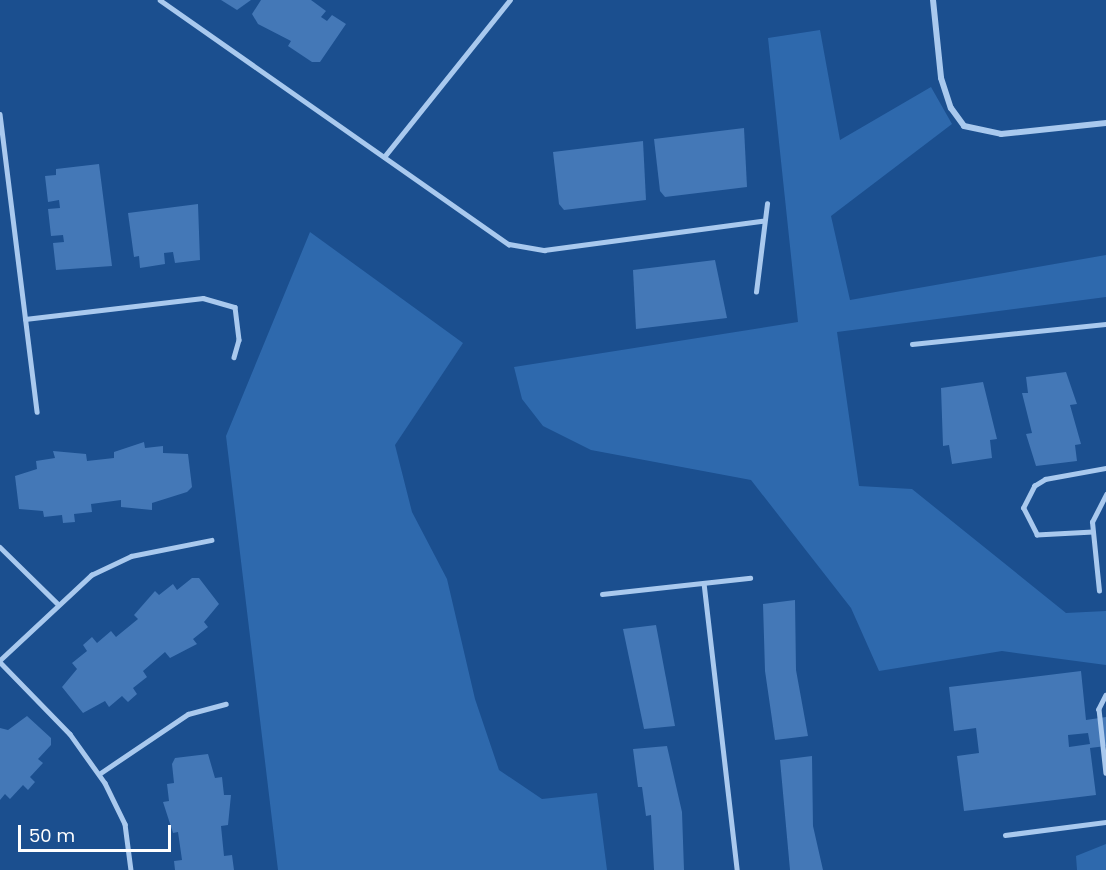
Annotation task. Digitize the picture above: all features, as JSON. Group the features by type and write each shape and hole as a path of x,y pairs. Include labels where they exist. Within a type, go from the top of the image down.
{"street":[{"path":"933,3 941,78 951,108 964,126 1001,134 1106,123"}],"lane":[{"path":"160,0 508,244 526,249 762,221"},
{"path":"384,157 510,0"},
{"path":"0,114 37,412"},
{"path":"756,292 762,221 767,204"},
{"path":"25,319 203,298 235,308 239,340 234,357"},
{"path":"912,344 1106,324"},
{"path":"1093,532 1037,535 1023,508 1034,486 1046,479 1106,468"},
{"path":"1099,591 1093,532 1096,508 1106,494"},
{"path":"131,870 125,824 99,774 70,734 0,661 57,603 91,575 130,556 211,540"},
{"path":"0,547 57,603"},
{"path":"602,594 750,579"},
{"path":"704,583 737,870"},
{"path":"1106,695 1099,709 1106,772"},
{"path":"99,774 188,714 226,704"},
{"path":"1005,835 1106,822"}],"shaded area":[{"path":"820,30 840,140 931,87 952,124 831,216 850,300 1106,255 1106,297 837,332 859,486 912,489 1066,613 1106,611 1106,665 1002,651 879,671 851,608 751,480 591,450 543,426 522,399 514,367 798,322 768,38"},
{"path":"310,232 463,343 395,445 412,512 447,579 475,699 499,770 542,799 597,793 607,870 278,870 226,436"},
{"path":"1106,844 1106,870 1077,870 1076,856"}],"building":[{"path":"221,0 251,0 237,10"},
{"path":"261,0 311,0 326,11 321,17 327,21 332,15 346,24 320,62 312,62 288,46 291,41 258,24 252,14"},
{"path":"744,128 747,187 665,197 660,191 654,139"},
{"path":"643,141 646,200 564,210 559,204 553,152"},
{"path":"99,164 112,266 56,270 53,243 64,242 63,235 51,236 48,209 60,208 59,200 48,202 45,176 56,175 56,169"},
{"path":"198,204 200,260 175,263 173,252 164,253 165,264 140,268 139,256 134,257 128,213"},
{"path":"715,260 727,318 636,329 633,270"},
{"path":"1066,372 1077,404 1070,405 1081,444 1075,445 1077,461 1036,466 1026,434 1032,433 1022,393 1028,393 1026,377"},
{"path":"983,382 997,439 990,440 992,458 952,464 949,445 943,446 941,388"},
{"path":"144,442 145,448 163,446 163,453 188,454 192,487 187,492 152,503 152,510 121,507 121,500 91,504 92,512 74,514 75,522 63,523 62,515 44,517 43,511 19,509 15,476 37,469 36,461 55,458 53,451 86,454 87,461 114,458 114,452"},
{"path":"192,578 199,578 219,604 204,622 208,627 193,639 197,644 170,658 165,652 143,671 147,677 133,688 137,694 128,702 122,696 109,707 105,701 83,713 62,687 77,669 72,663 87,651 83,645 92,637 97,643 111,631 116,637 138,619 134,615 155,591 159,595 173,584 177,590"},
{"path":"795,600 796,670 808,736 775,740 765,671 763,604"},
{"path":"656,625 675,726 644,729 623,629"},
{"path":"1081,671 1086,720 1106,717 1106,746 1090,748 1096,795 964,811 957,756 979,753 976,728 954,731 949,687","holes":["1088,733 1090,744 1069,747 1068,735"]},
{"path":"27,716 51,738 51,745 38,759 43,763 30,777 35,782 28,790 23,785 10,799 5,794 0,800 0,728 8,730"},
{"path":"667,746 682,812 684,870 654,870 651,815 646,816 642,787 638,787 633,749"},
{"path":"208,754 215,778 222,777 224,795 231,795 228,825 221,826 224,856 232,855 234,870 175,870 174,861 182,860 178,832 173,833 163,802 169,801 167,784 174,783 172,764 175,758"},
{"path":"812,756 813,826 823,870 790,870 780,760"}]}
